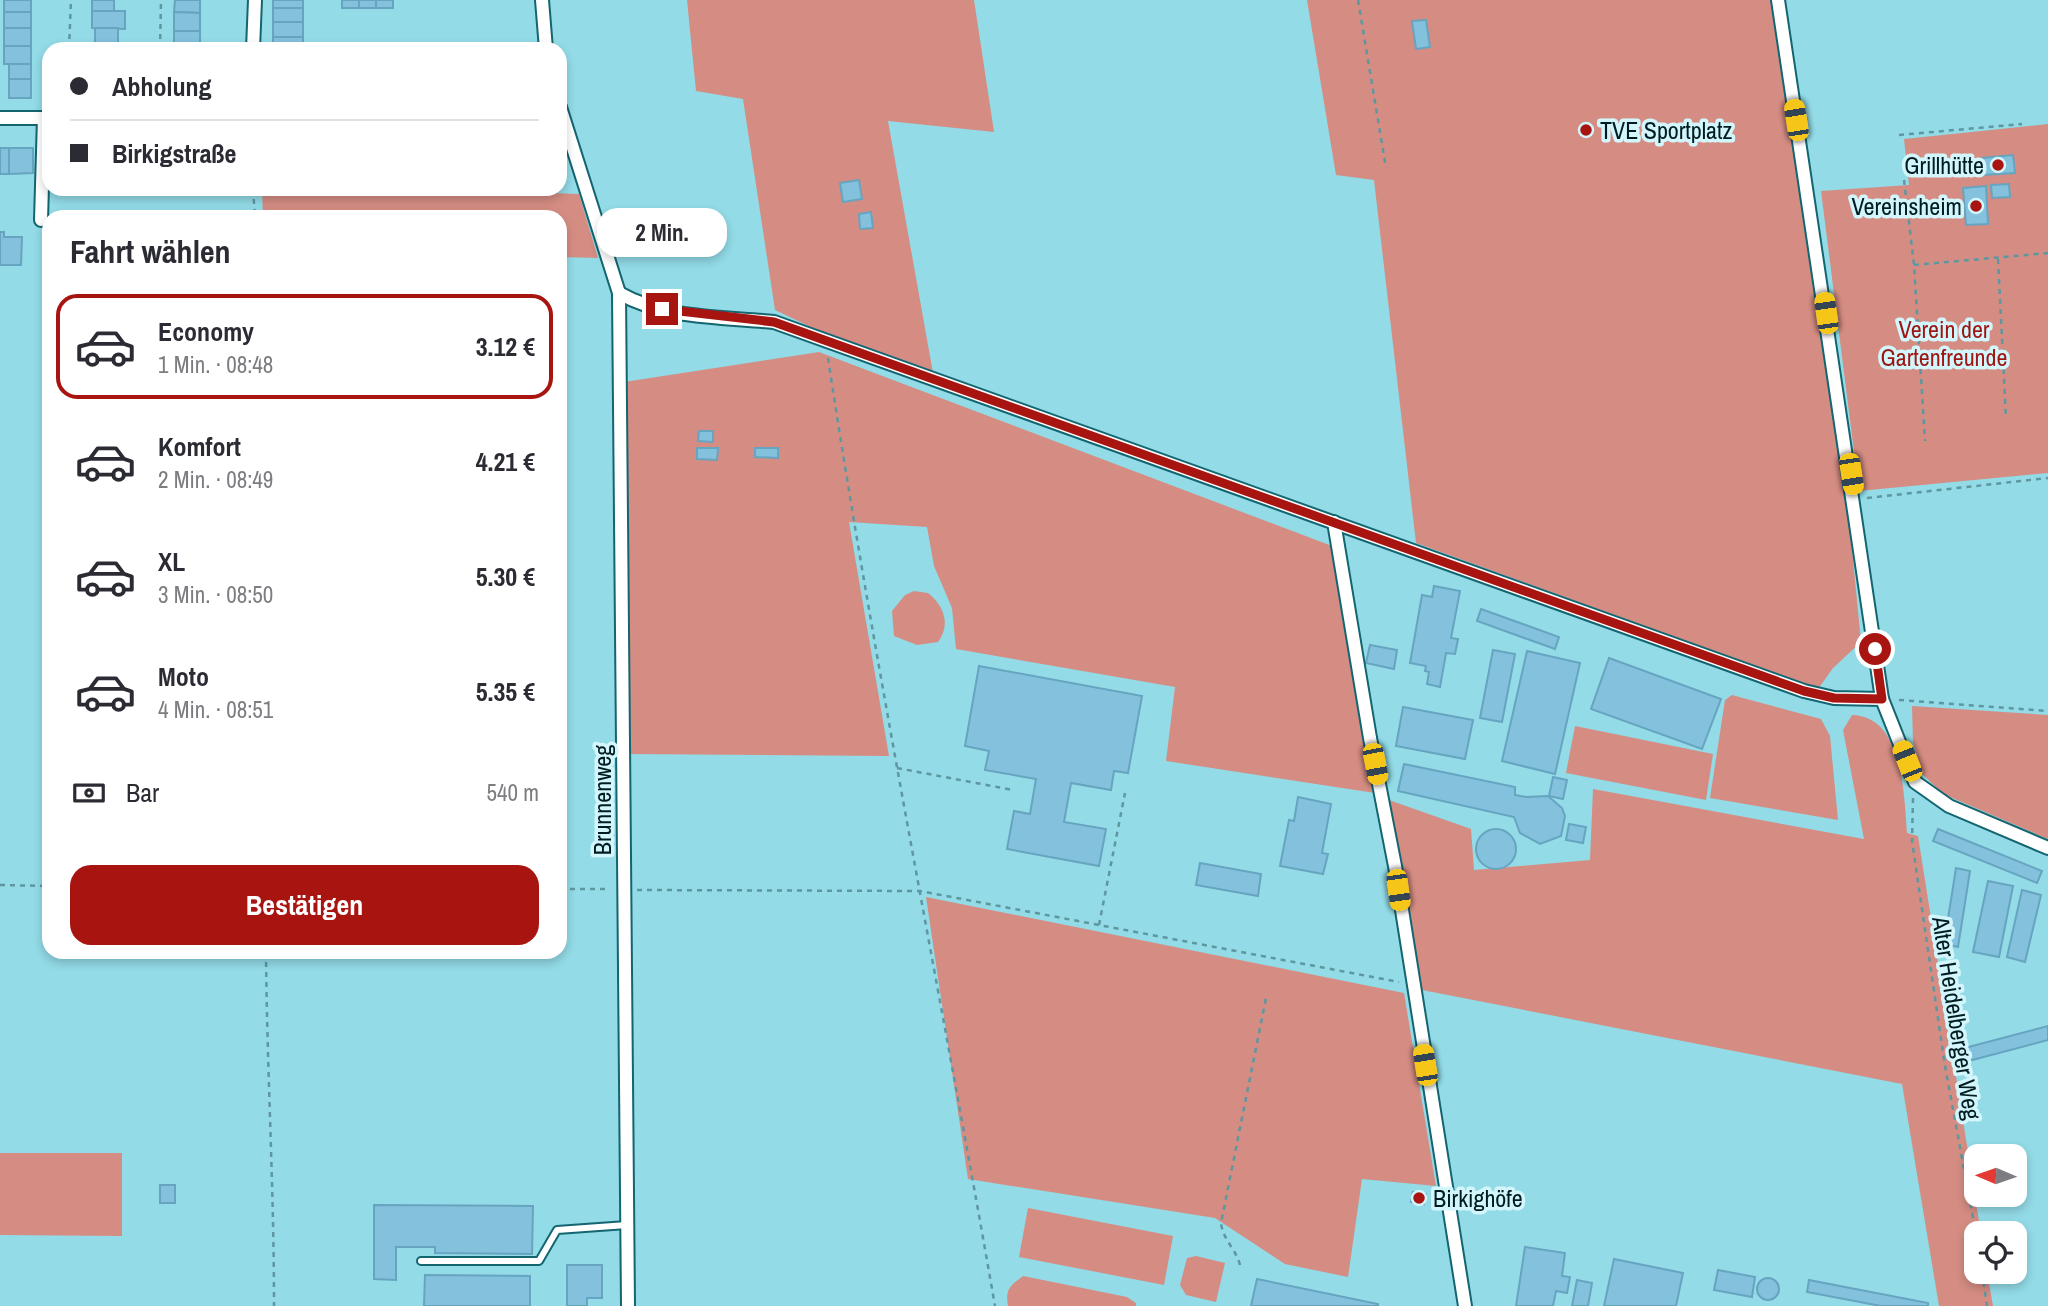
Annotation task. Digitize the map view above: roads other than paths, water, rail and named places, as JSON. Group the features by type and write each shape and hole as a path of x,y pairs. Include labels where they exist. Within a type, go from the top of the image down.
{"street":[{"path":"254,42 255,0"},
{"path":"542,0 545,42"},
{"path":"1778,0 1855,501 1882,699 1915,782 1949,806 2048,848"},
{"path":"0,118 42,118"},
{"name":"Brunnenweg","path":"567,129 619,293 628,1306"},
{"path":"41,220 42,196"},
{"path":"619,293 637,304 686,314 774,322 1804,691 1834,698 1882,699"},
{"path":"1334,522 1366,715 1395,866 1465,1306"}],"lane":[{"path":"421,1261 539,1261 557,1230 627,1225"}],"place":[{"name":"TVE Sportplatz","path":"1586,130"},
{"name":"Grillhütte","path":"1998,165"},
{"name":"Vereinsheim","path":"1976,206"},
{"name":"Birkighöfe","path":"1419,1198"}],"park label":[{"name":"Verein der Gartenfreunde","path":"1944,343"}]}
